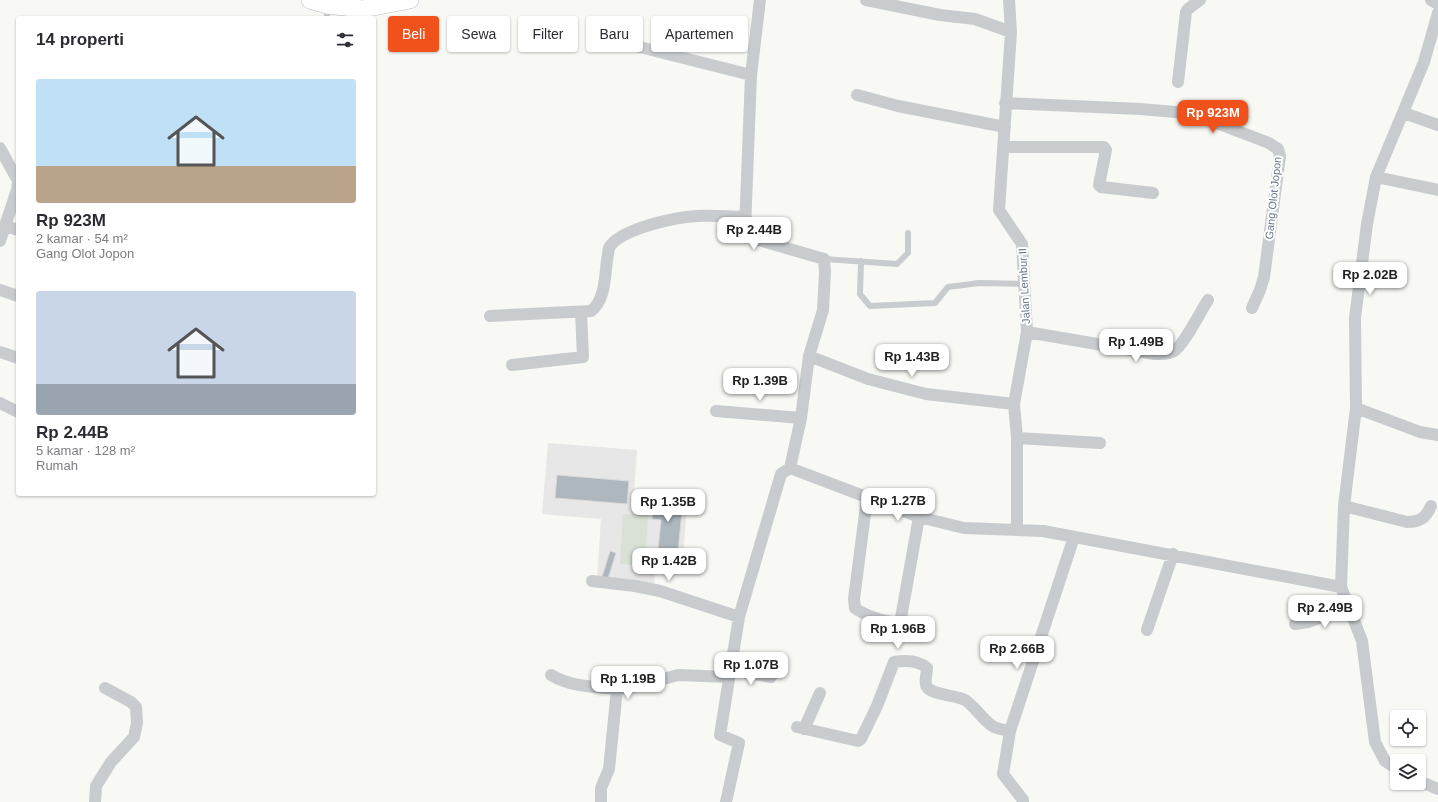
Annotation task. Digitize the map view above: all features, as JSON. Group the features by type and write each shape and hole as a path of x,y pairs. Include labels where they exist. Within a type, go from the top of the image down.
{"main road":[{"path":"310,0 327,11 363,9 385,3 410,0"}],"street":[{"path":"726,802 738,743 720,735 738,617 781,474 790,468 802,418 809,356 823,310 826,272 824,259 752,238 746,229 751,75 760,0"},
{"path":"866,0 940,15 975,19 1011,32"},
{"name":"Jalan Lembur II","path":"1009,0 1011,32 1005,103 1004,147 999,210 1022,244 1027,332 1014,404 1016,438 1016,530"},
{"path":"1178,82 1186,12 1200,0"},
{"path":"1431,0 1438,4"},
{"path":"1390,764 1385,761 1375,742 1362,642 1341,587 1344,506 1356,408 1355,318 1367,224 1376,177 1424,62 1438,13"},
{"path":"643,48 751,75"},
{"path":"857,95 898,106 1005,126"},
{"name":"Gang Olot Jopon","path":"1005,103 1140,109 1187,113 1269,143 1278,149 1280,156 1264,277 1252,308"},
{"path":"1404,113 1438,125"},
{"path":"1004,147 1104,147 1106,150 1100,186 1104,189 1153,193"},
{"path":"0,148 16,178"},
{"path":"1376,177 1438,190"},
{"path":"0,241 16,193"},
{"path":"490,316 591,311 596,307 601,298 609,248 616,240 626,233 680,217 746,217"},
{"path":"6,226 16,229"},
{"path":"0,290 16,295"},
{"path":"1027,332 1155,354 1166,354 1174,351 1182,341 1208,300"},
{"path":"512,365 583,357 581,312"},
{"path":"0,352 16,357"},
{"path":"809,356 868,379 926,394 1014,404"},
{"path":"0,403 16,411"},
{"path":"1356,408 1420,432 1438,435"},
{"path":"716,411 802,418"},
{"path":"1016,438 1100,443"},
{"path":"790,468 919,517 964,528 1043,530 1341,587"},
{"path":"867,498 854,599 856,608 870,616 892,623 899,621 901,618 919,517"},
{"path":"1344,506 1407,522 1423,520 1428,514 1431,506"},
{"path":"1023,802 1003,774 1010,731 1074,537"},
{"path":"1147,630 1173,554"},
{"path":"592,581 635,586 683,598 738,617"},
{"path":"1294,624 1308,622 1348,607"},
{"path":"820,693 801,728 858,741 861,739 877,706 894,662 902,661 921,663 927,668 926,685 928,688 933,691 964,699 973,706 989,724 996,728 1010,731"},
{"path":"551,675 563,682 577,685 617,689 637,686 652,686 656,682 678,675 729,675 739,671 771,677"},
{"path":"95,802 96,786 111,762 134,737 137,722 136,707 131,702 105,688"},
{"path":"601,802 601,788 609,769 617,689"},
{"path":"1426,784 1438,789"}],"lane":[{"path":"824,259 897,264 908,254 908,232"},
{"path":"861,262 860,294 870,306 935,303 948,287 979,283 1024,284"}],"shaded area":[{"path":"548,443 637,450 634,491 688,495 683,555 657,553 654,584 597,580 601,519 542,514"},
{"path":"623,514 648,515 645,566 620,564"}],"building":[{"path":"557,475 629,481 627,504 555,498"},
{"path":"654,498 683,501 678,552 658,550 661,520 652,519"},
{"path":"610,551 616,553 608,579 602,577"}]}
